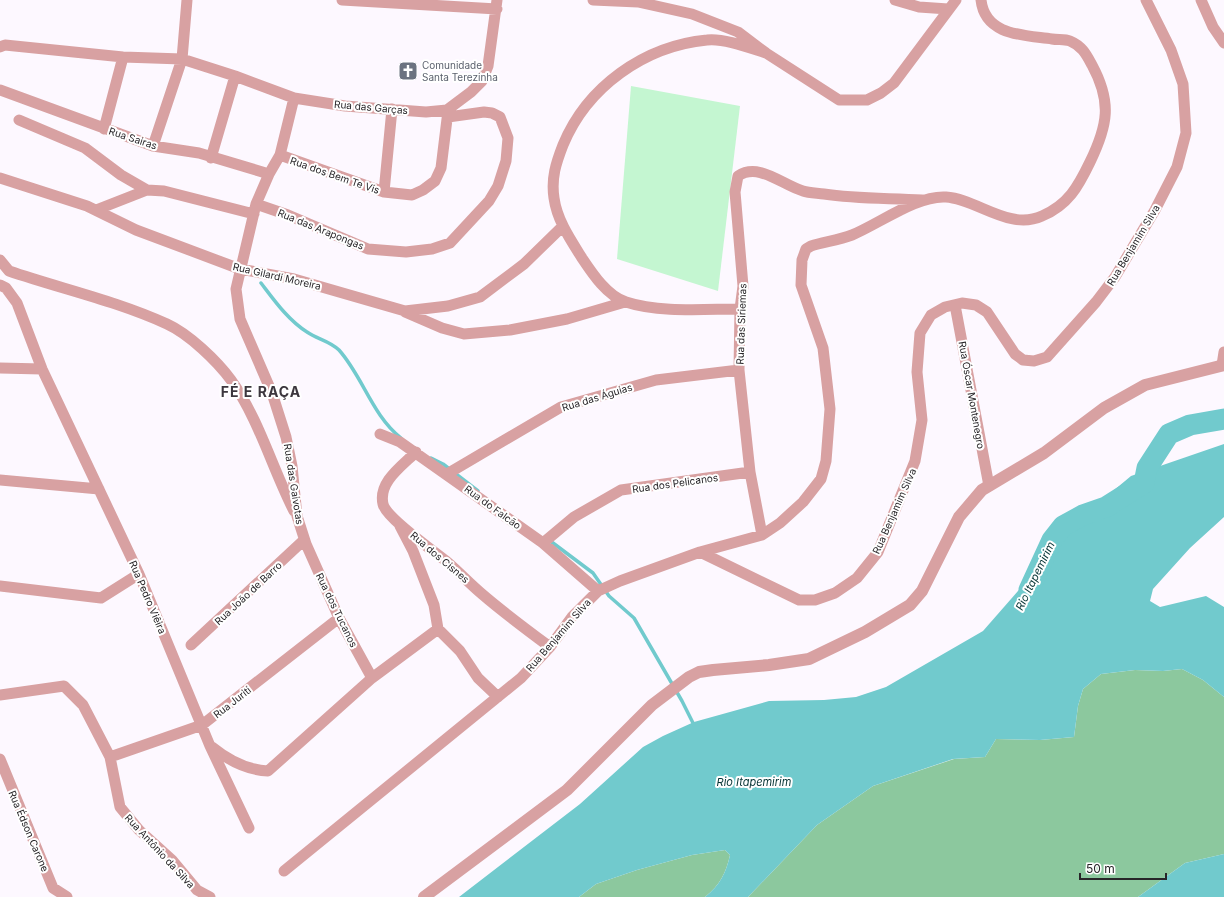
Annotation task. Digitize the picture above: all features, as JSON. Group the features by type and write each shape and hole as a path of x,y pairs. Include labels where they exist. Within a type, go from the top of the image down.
{"street":[{"path":"153,146 182,59 187,0"},
{"path":"342,0 497,4 488,66 482,81 448,114"},
{"path":"593,0 640,1 692,14 738,32 766,53 839,100 867,100 881,93 894,83 956,0"},
{"path":"895,0 919,7 948,9"},
{"path":"700,552 762,535 780,523 804,502 821,479 826,461 830,409 823,348 801,285 802,260 806,249 811,246 850,236 924,200 945,197 965,201 992,213 1020,219 1040,217 1061,206 1076,189 1091,160 1104,128 1106,99 1096,72 1082,48 1069,40 1008,32 990,24 982,11 981,0"},
{"name":"Rua Benjamim Silva","path":"284,871 521,678 550,647 572,617 598,591 620,580 700,552 800,600 815,600 835,593 857,578 878,552 916,461 922,420 917,372 920,333 931,315 945,307 962,303 976,305 987,312 1015,354 1023,360 1034,361 1047,357 1116,277 1155,210 1177,167 1186,133 1183,84 1171,50 1146,0"},
{"path":"1201,0 1213,27 1224,43"},
{"path":"624,302 608,290 587,266 562,227 554,198 554,167 570,128 587,102 620,73 648,56 679,44 709,40 766,53"},
{"path":"0,47 5,45 124,57 182,59"},
{"path":"104,129 124,57"},
{"name":"Rua das Garças","path":"182,59 235,76 294,98 346,106 448,114"},
{"path":"211,158 235,76"},
{"name":"Rua Sairas","path":"0,90 153,146 199,153 211,158 269,174"},
{"path":"240,269 255,209 269,174 280,155 294,98"},
{"path":"384,192 392,109"},
{"name":"Rua das Arapongas","path":"147,190 164,191 288,215 368,249 406,252 432,249 450,243 489,201 498,186 506,161 508,138 500,117 492,113 484,112 448,114"},
{"name":"Rua dos Bem Te Vis","path":"280,155 384,192 412,195 423,190 435,181 441,168 448,114"},
{"path":"19,120 85,148 121,175 147,190"},
{"name":"Rua das Siriemas","path":"762,535 750,472 739,370 740,309 743,286 735,192 738,176 751,171 761,172 803,191 847,197 924,200"},
{"name":"Rua Gilardi Moreira","path":"0,178 87,206 136,230 240,269 294,279 405,311 448,306 480,298 524,264 562,227"},
{"path":"96,210 147,190"},
{"path":"0,260 9,271 119,306 169,325 204,350 231,380 257,426 280,484 297,516"},
{"name":"Rua das Gaivotas","path":"240,269 236,289 240,319 272,393 286,438 292,466 297,516 304,540"},
{"name":"Rua Pedro Viêira","path":"0,285 6,288 17,303 42,369 139,574 210,746 249,828"},
{"path":"405,311 442,328 464,334 510,330 560,321 624,302 659,308 740,309"},
{"name":"Rua Óscar Montenegro","path":"955,305 989,486"},
{"path":"424,897 567,790 652,705 689,677 700,672 713,670 769,665 809,659 865,632 910,605 922,590 959,517 982,490 1044,452 1104,408 1145,384 1223,365 1224,352"},
{"path":"0,368 42,369"},
{"name":"Rua das Águias","path":"447,474 561,407 656,380 739,370"},
{"name":"Rua do Falcão","path":"380,434 400,442 416,452 543,543 598,591"},
{"name":"Rua dos Cisnes","path":"416,452 389,478 383,496 383,505 398,522 447,562 482,595 550,647"},
{"name":"Rua dos Pelicanos","path":"543,543 574,517 621,490 750,472"},
{"path":"0,480 98,489"},
{"path":"398,522 413,551 434,605 438,629 460,651 478,678 498,697"},
{"name":"Rua dos Tucanos","path":"304,540 339,618 372,678"},
{"name":"Rua João de Barro","path":"191,645 304,540"},
{"path":"0,586 101,598 139,574"},
{"name":"Rua Juriti","path":"110,757 202,725 339,618"},
{"path":"210,746 223,756 244,767 257,771 268,771 372,678 438,629"},
{"name":"Rua Antônio da Silva","path":"0,695 64,686 83,705 110,757 120,807 139,830 172,860 197,890 210,897"},
{"name":"Rua Édson Carone","path":"0,759 52,892 67,897"}],"green space":[{"path":"631,86 740,106 718,291 617,259"},
{"path":"1182,669 1203,680 1224,697 1224,854 1185,863 1138,897 748,897 817,825 873,786 954,759 985,757 996,739 1040,740 1074,737 1078,706 1083,689 1101,674 1135,670 1163,671"},
{"path":"725,850 730,855 727,867 715,888 705,897 579,897 596,884 637,870 692,855"}],"water":[{"name":"Rio Itapemirim","path":"1224,444 1224,517 1190,548 1153,589 1150,601 1160,607 1206,596 1224,607 1224,697 1203,680 1182,669 1163,671 1135,670 1101,674 1083,689 1078,706 1074,737 1040,740 996,739 985,757 953,759 873,786 817,825 748,897 705,897 715,888 727,867 730,855 725,850 692,855 637,870 596,884 579,897 459,897 580,804 643,747 663,736 694,722 769,701 824,700 856,697 886,687 983,631 1065,537 1107,496 1131,476"},
{"path":"1224,854 1224,897 1138,897 1185,863"}],"waterway":[{"path":"261,283 294,322 307,332 332,344 339,350 355,372 382,418 401,438"},
{"name":"Rio Itapemirim","path":"1029,590 1052,540 1063,526 1083,515 1106,507 1144,483 1147,468 1169,434 1190,425 1224,419"},
{"path":"431,458 443,464 478,491"},
{"path":"549,540 593,573 609,596 634,618 682,701 694,725"}],"place":[{"name":"Comunidade Santa Terezinha","path":"408,71"}],"district":[{"name":"FÉ E RAÇA","path":"261,391"}]}
